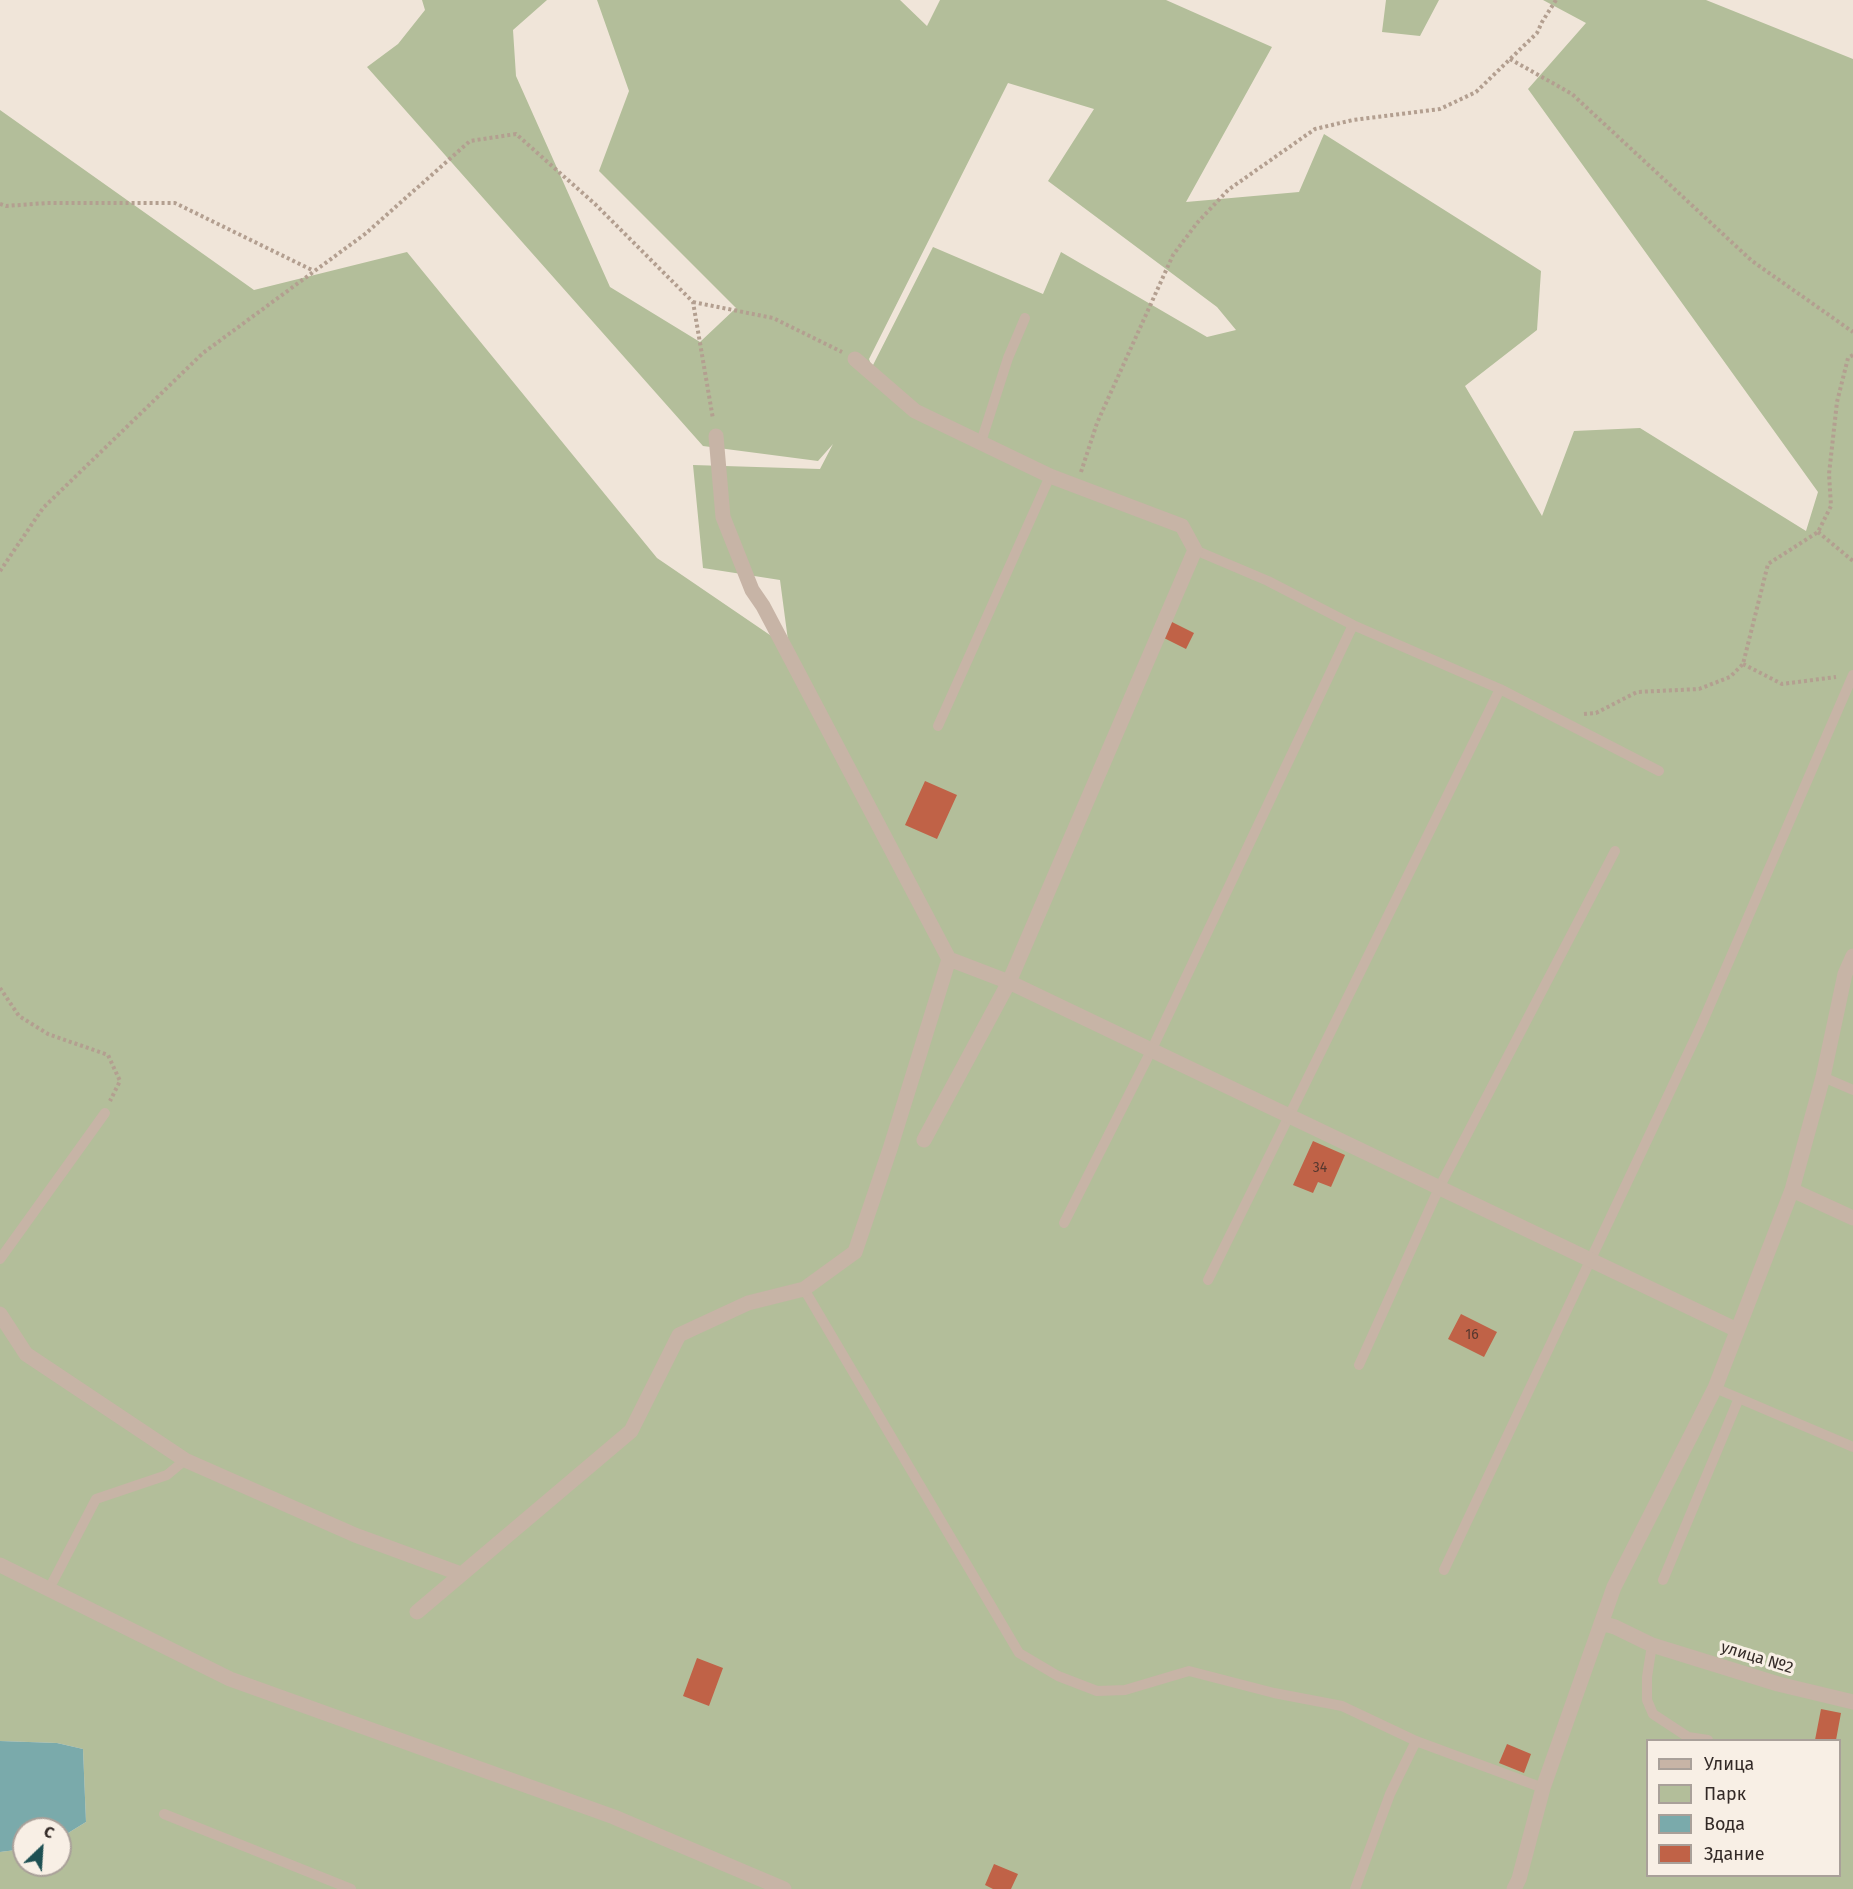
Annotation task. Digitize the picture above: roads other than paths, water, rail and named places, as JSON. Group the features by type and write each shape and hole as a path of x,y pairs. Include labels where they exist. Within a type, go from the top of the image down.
{"street":[{"path":"855,359 915,411 1050,476 1077,484 1182,526 1195,550 1009,982 924,1140"},
{"path":"716,436 723,517 752,590 763,606 949,958 1009,982 1737,1330"},
{"path":"1514,1889 1519,1879 1543,1788 1614,1587 1715,1388 1792,1190 1822,1077 1845,974 1853,956"},
{"path":"417,1612 631,1431 679,1335 748,1304 804,1289 855,1252 890,1149 949,958"},
{"path":"1792,1190 1853,1218"},
{"path":"0,1314 26,1354 185,1460 355,1535 461,1574"},
{"path":"0,1565 230,1679 614,1817 784,1889"},
{"name":"улица №2","path":"1601,1623 1615,1627 1652,1645 1778,1684 1853,1702"}],"lane":[{"path":"981,442 1008,358 1026,318"},
{"path":"938,726 1050,476"},
{"path":"1195,550 1268,582 1353,625 1500,690 1659,771"},
{"path":"1064,1222 1151,1051 1353,625"},
{"path":"1444,1570 1700,1028 1848,675"},
{"path":"1208,1280 1500,690"},
{"path":"1359,1365 1440,1188 1615,851"},
{"path":"1822,1077 1853,1090"},
{"path":"0,1259 105,1113"},
{"path":"804,1289 1019,1653 1058,1676 1097,1691 1125,1690 1189,1671 1274,1693 1342,1706 1416,1741 1543,1788"},
{"path":"1715,1388 1853,1447"},
{"path":"1663,1580 1739,1398"},
{"path":"49,1589 96,1499 167,1475 185,1460"},
{"path":"1652,1645 1647,1677 1647,1700 1653,1714 1688,1737 1701,1739"},
{"path":"1355,1889 1390,1794 1416,1741"},
{"path":"164,1814 351,1889"}],"water":[{"path":"0,1741 57,1743 83,1749 86,1822 72,1831 72,1817 12,1817 12,1850 0,1852"}]}
